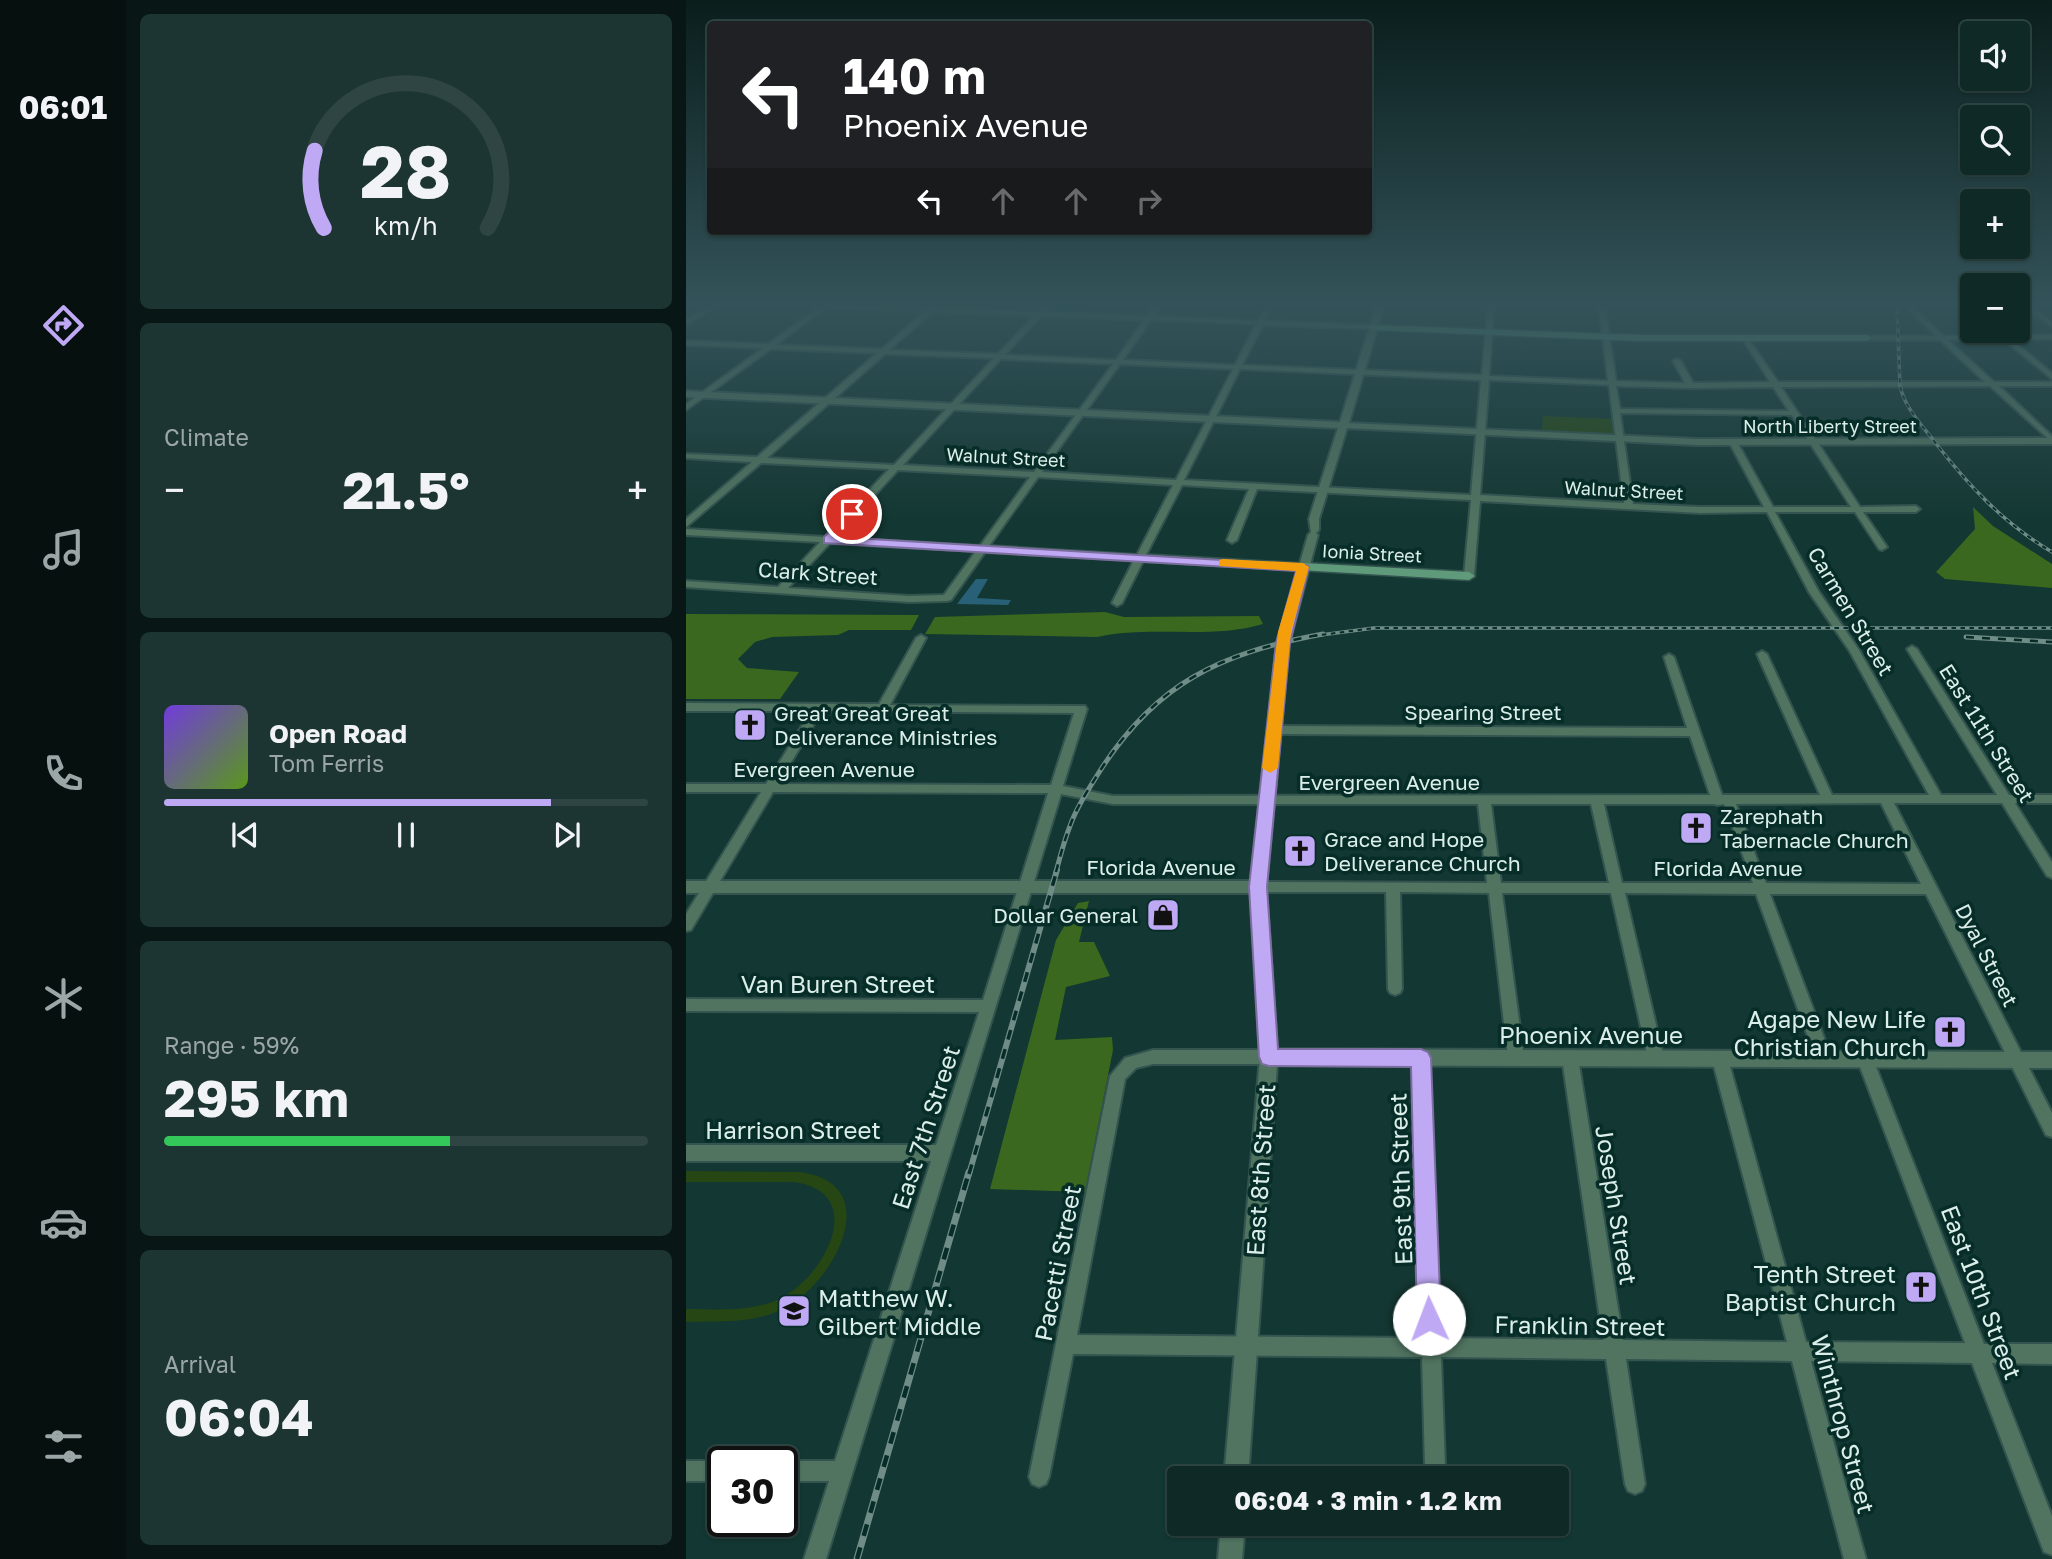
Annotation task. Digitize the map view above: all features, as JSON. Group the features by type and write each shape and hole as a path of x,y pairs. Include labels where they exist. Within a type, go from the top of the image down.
{"main road":[{"name":"Ionia Street","path":"1303,567 1469,576"}],"street":[{"path":"686,408 726,379"},
{"path":"686,524 852,379"},
{"path":"781,590 980,379"},
{"path":"983,549 1106,379"},
{"path":"1117,603 1232,379"},
{"name":"East 8th Street","path":"1237,1466 1269,1057 1258,887 1284,632 1313,533 1321,520 1326,490 1338,462 1336,457 1359,379"},
{"path":"1469,576 1485,379"},
{"path":"1504,379 1691,386 2052,384"},
{"path":"1612,379 1629,506"},
{"path":"1687,379 1691,386"},
{"path":"1772,379 1882,547"},
{"path":"1986,379 2052,441"},
{"name":"North Liberty Street","path":"686,394 1620,439 1733,442 2052,441"},
{"path":"1616,411 1795,413"},
{"name":"Carmen Street","path":"1733,442 1814,592 1854,650 1938,800"},
{"name":"Walnut Street","path":"686,456 1629,506 1770,511 1916,509"},
{"path":"1232,540 1254,486"},
{"name":"Ionia Street","path":"686,532 1303,567"},
{"name":"Clark Street","path":"686,584 947,598 983,549"},
{"path":"686,706 883,707 921,638"},
{"name":"East 11th Street","path":"1912,649 2052,873"},
{"path":"1762,654 1828,800"},
{"path":"1669,657 1693,732 1762,889 1824,1059"},
{"path":"686,926 819,707"},
{"name":"East 7th Street","path":"815,1559 1081,709 883,707"},
{"name":"Spearing Street","path":"1274,730 1693,732"},
{"name":"Evergreen Avenue","path":"686,788 1056,789 1113,800 1267,802 2052,799"},
{"name":"Dyal Street","path":"1885,799 2052,1130"},
{"path":"1484,802 1516,1058"},
{"path":"1597,802 1656,1059"},
{"name":"Florida Avenue","path":"686,887 1931,889"},
{"path":"1393,888 1395,989"},
{"name":"Van Buren Street","path":"686,1005 989,1006"},
{"name":"Phoenix Avenue","path":"1131,1063 1153,1056 2052,1060"},
{"name":"East 9th Street","path":"1421,1058 1435,1466"},
{"name":"Joseph Street","path":"1570,1058 1635,1484"},
{"name":"Winthrop Street","path":"1720,1059 1855,1559"},
{"name":"East 10th Street","path":"1865,1059 2052,1544"},
{"name":"Pacetti Street","path":"1039,1477 1118,1076 1131,1063"},
{"name":"Harrison Street","path":"686,1153 942,1153"},
{"name":"Franklin Street","path":"1066,1344 2052,1354"},
{"path":"686,1471 707,1471"},
{"path":"798,1471 842,1471"},
{"path":"1230,1559 1232,1536"}],"green space":[{"path":"1543,416 1613,419 1615,436 1542,433"},
{"path":"1973,507 1993,526 2052,564 2052,588 1945,579 1936,572 1975,529"},
{"path":"1105,612 1124,617 1259,616 1263,624 1222,631 1139,632 1097,637 925,634 935,617"},
{"path":"686,614 919,615 911,630 849,630 838,635 772,637 755,642 738,659 747,668 799,672 780,699 686,699"},
{"path":"1089,901 1079,942 1094,942 1110,976 1066,987 1055,1040 1112,1037 1113,1050 1085,1192 990,1189 1056,940 1078,903"},
{"path":"686,1171 799,1172 826,1180 841,1195 847,1214 843,1236 833,1259 818,1280 800,1298 781,1310 758,1318 686,1322 686,1309 758,1306 781,1298 797,1287 824,1255 832,1236 834,1218 830,1202 817,1189 794,1182 686,1182"}],"water":[{"path":"976,579 988,579 977,598 1011,600 1008,605 957,604"}],"railway":[{"path":"1900,379 1902,394 1910,409 1973,488 2018,529 2052,552"},
{"path":"1315,636 1374,628 2052,628"},
{"path":"1315,636 1323,634"},
{"path":"1056,872 1068,832 1082,799 1120,743 1143,716 1193,677 1222,663 1252,651 1315,636"},
{"path":"1966,637 2052,642"},
{"path":"969,1174 1057,870"},
{"path":"857,1559 969,1172"}],"slow traffic":[{"path":"1223,563 1303,567 1284,632 1270,768"}],"place":[{"name":"Great Great Great Deliverance Ministries","path":"750,725"},
{"name":"Zarephath Tabernacle Church","path":"1696,828"},
{"name":"Grace and Hope Deliverance Church","path":"1300,851"},
{"name":"Dollar General","path":"1163,915"},
{"name":"Agape New Life Christian Church","path":"1950,1032"},
{"name":"Tenth Street Baptist Church","path":"1921,1287"},
{"name":"Matthew W. Gilbert Middle","path":"794,1311"}],"route":[{"path":"852,514 828,540 1303,567 1283,643 1258,887 1269,1057 1421,1058 1429,1319"}]}
